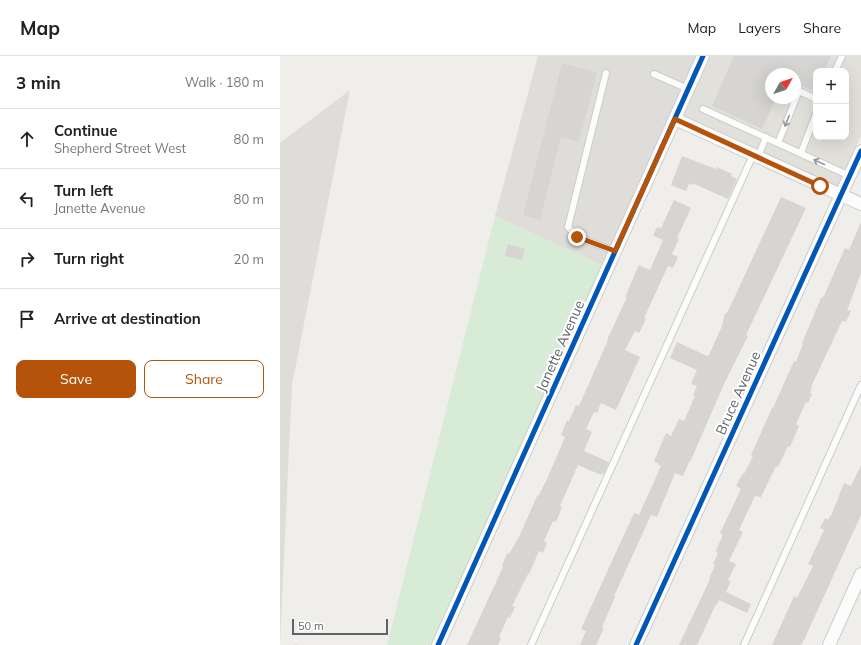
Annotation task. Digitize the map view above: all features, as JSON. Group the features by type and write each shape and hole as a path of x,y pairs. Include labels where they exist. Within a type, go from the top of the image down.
{"street":[{"name":"Janette Avenue","path":"438,645 703,56"},
{"path":"675,119 861,204"},
{"name":"Bruce Avenue","path":"636,645 861,151"},
{"path":"829,645 861,574"}],"lane":[{"path":"836,68 842,56"},
{"path":"606,73 568,227 577,237 615,251"},
{"path":"654,74 688,89"},
{"path":"778,142 799,91 813,98"},
{"path":"703,109 850,176"},
{"path":"801,153 813,122"},
{"path":"531,645 766,137"},
{"path":"744,645 861,384"}],"shaded area":[{"path":"538,56 701,56 606,267 495,216"},
{"path":"711,56 861,56 861,136 838,187 683,116"},
{"path":"350,90 292,385 280,645 280,143"}],"green space":[{"path":"495,216 606,267 430,645 387,645"}],"building":[{"path":"734,56 831,56 825,68 813,68 813,91 801,86 801,68 765,68 765,104 773,104 762,129 712,106"},
{"path":"562,63 597,72 579,142 561,137 540,220 523,215"},
{"path":"682,156 716,169 717,167 732,174 731,176 737,179 728,199 692,183 692,185 689,184 686,191 671,185"},
{"path":"781,197 806,208 746,335 748,336 725,382 683,476 675,473 657,517 651,515 614,596 615,597 602,627 604,628 596,645 580,645 586,631 581,629 634,513 639,515 661,466 654,461 666,433 671,436 679,419 684,421 695,396 693,395 697,386 691,384 697,370 670,358 677,342 707,356 709,355 722,326 725,313 726,314 729,309"},
{"path":"674,200 691,208 677,238 679,239 672,254 678,257 673,268 668,266 644,318 646,319 639,333 635,331 625,350 640,357 616,410 601,403 597,413 594,412 586,429 592,432 584,451 609,462 604,474 602,473 601,475 578,465 560,506 562,507 556,522 553,521 544,541 547,543 543,553 539,551 512,606 515,607 510,618 508,617 499,637 501,638 498,645 467,645 503,567 502,566 507,553 509,554 519,537 537,496 539,495 547,479 565,437 561,435 567,420 569,421 576,405 579,406 627,297 625,297 639,265 650,270 663,240 653,236 657,227 661,228"},
{"path":"861,222 861,273 847,310 851,311 846,322 842,321 811,387 810,393 812,394 808,403 806,402 796,424 799,426 790,447 788,446 778,467 776,466 761,497 755,496 739,530 743,532 729,561 736,564 728,580 731,581 726,592 751,604 747,613 719,600 697,645 679,645 710,579 715,565 713,564 718,553 716,552 717,548 723,535 720,533 741,489 736,486 753,456 751,455 794,361 796,362 803,344 802,343 821,298 824,296 845,248 849,250"},
{"path":"508,244 525,249 522,260 505,256"},
{"path":"861,465 861,515 805,638 801,645 772,645 794,596 797,598 813,566 808,564 824,530 820,528 825,518 828,520 831,516 844,483 851,486"}],"cycle path":[{"path":"438,645 703,56"},
{"path":"636,645 861,151"}],"route":[{"path":"577,237 615,251 675,119 820,186"}]}
